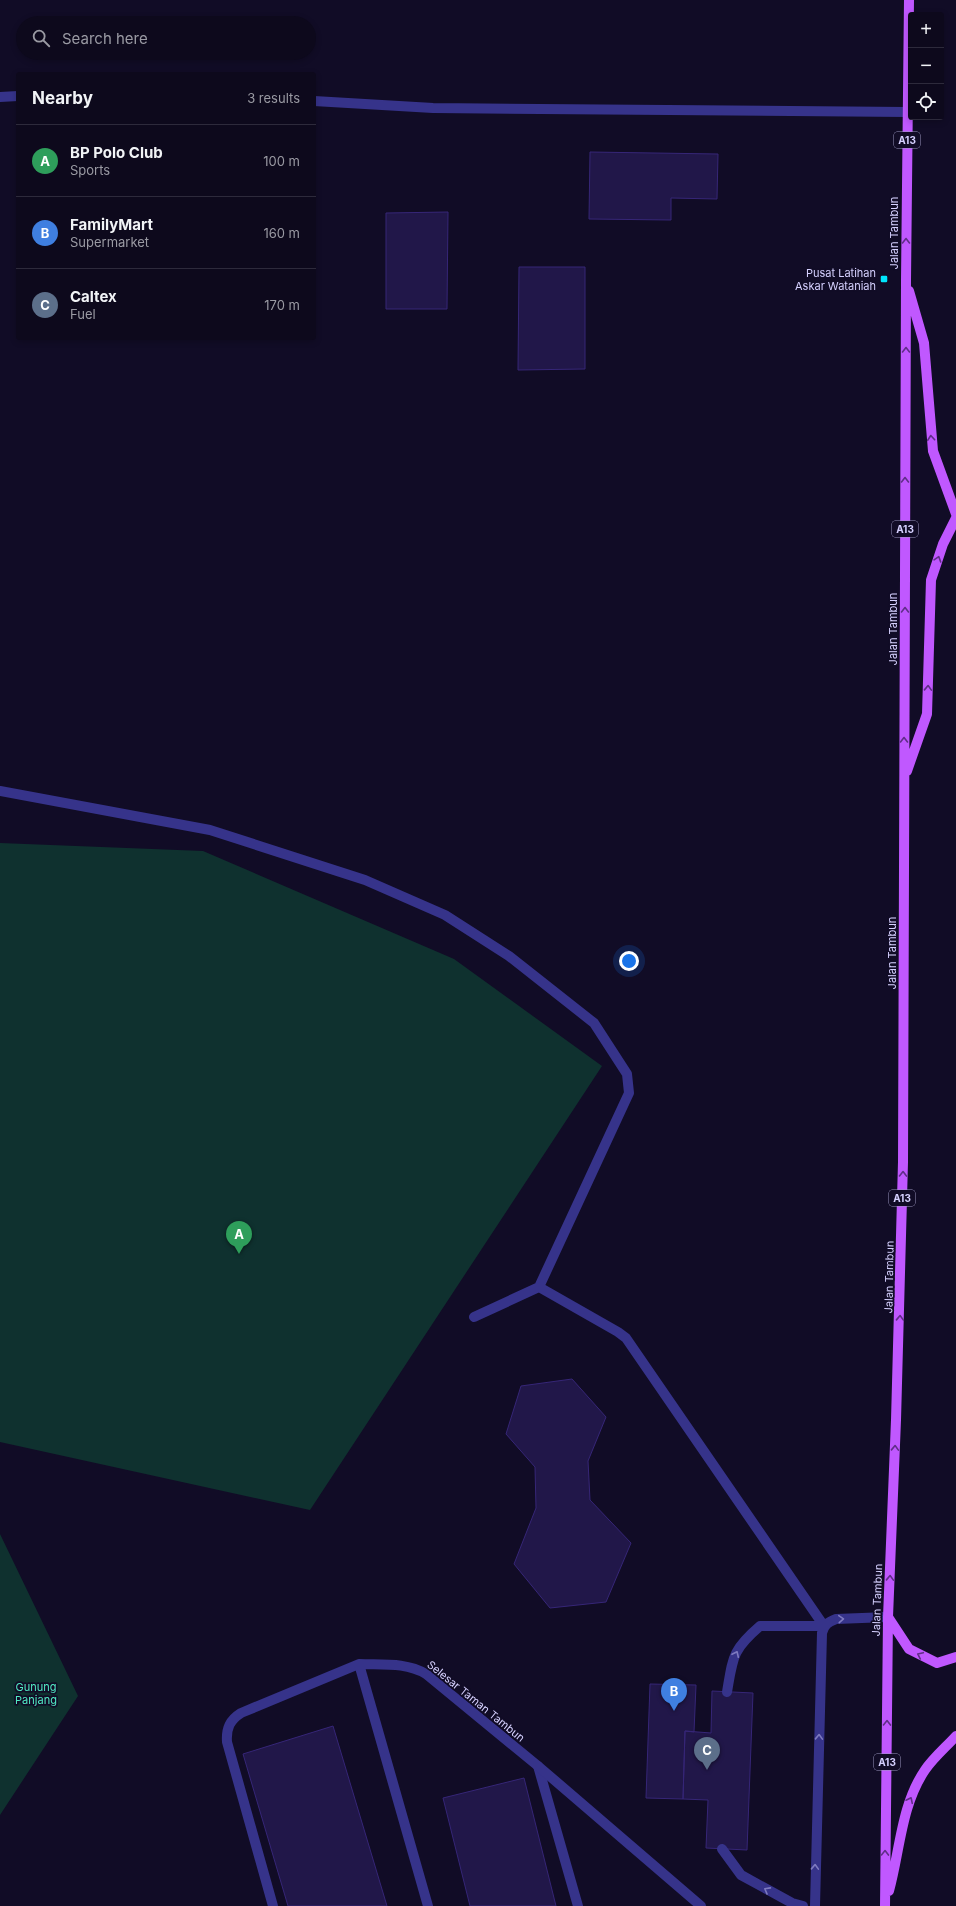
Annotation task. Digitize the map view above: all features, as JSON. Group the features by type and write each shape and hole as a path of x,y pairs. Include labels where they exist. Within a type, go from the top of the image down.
{"main road":[{"name":"Jalan Tambun","path":"885,1906 888,1617 896,1420 903,1162 906,280 909,0"},
{"path":"906,280 924,343 933,451 956,514"},
{"path":"904,779 927,714 931,580 943,544 956,518"},
{"path":"888,1617 909,1650 937,1663 956,1657"},
{"path":"885,1906 896,1865 907,1807 925,1770 956,1736"}],"street":[{"path":"0,97 16,96"},
{"path":"316,101 433,108 907,112"},
{"path":"0,791 210,830 365,880 445,915 509,956 594,1023 627,1074 629,1093 539,1287 474,1317"},
{"path":"539,1287 626,1338 824,1626"},
{"path":"815,1906 822,1641 824,1626 829,1621 836,1619 888,1617"},
{"path":"727,1692 734,1655 745,1639 760,1626 824,1626"},
{"path":"273,1906 227,1742 229,1725 234,1718 241,1713 359,1664 428,1906"},
{"name":"Selesar Taman Tambun","path":"359,1664 404,1666 420,1670 538,1766 701,1906"},
{"path":"538,1766 578,1906"},
{"path":"722,1849 741,1875 792,1903 803,1906"}],"green space":[{"path":"0,843 203,851 454,959 602,1066 310,1510 0,1442"},
{"name":"Gunung Panjang","path":"0,1534 78,1696 0,1815"}],"building":[{"path":"590,152 718,154 717,199 671,198 671,220 589,219"},
{"path":"448,212 447,309 386,309 386,213"},
{"path":"519,267 585,267 585,369 518,370"},
{"path":"572,1379 606,1417 588,1461 590,1500 631,1543 606,1602 550,1608 514,1564 536,1508 535,1467 506,1434 521,1386"},
{"path":"650,1684 696,1685 694,1732 685,1731 683,1799 646,1798"},
{"path":"712,1691 753,1693 747,1850 706,1848 708,1800 683,1799 685,1731 711,1733"},
{"path":"333,1726 387,1906 288,1906 243,1754"},
{"path":"524,1778 556,1906 470,1906 443,1798"}],"place":[{"name":"Pusat Latihan Askar Wataniah","path":"884,279"},
{"name":"BP Polo Club","path":"239,1254"},
{"name":"FamilyMart","path":"674,1711"},
{"name":"Caltex","path":"707,1770"}]}
